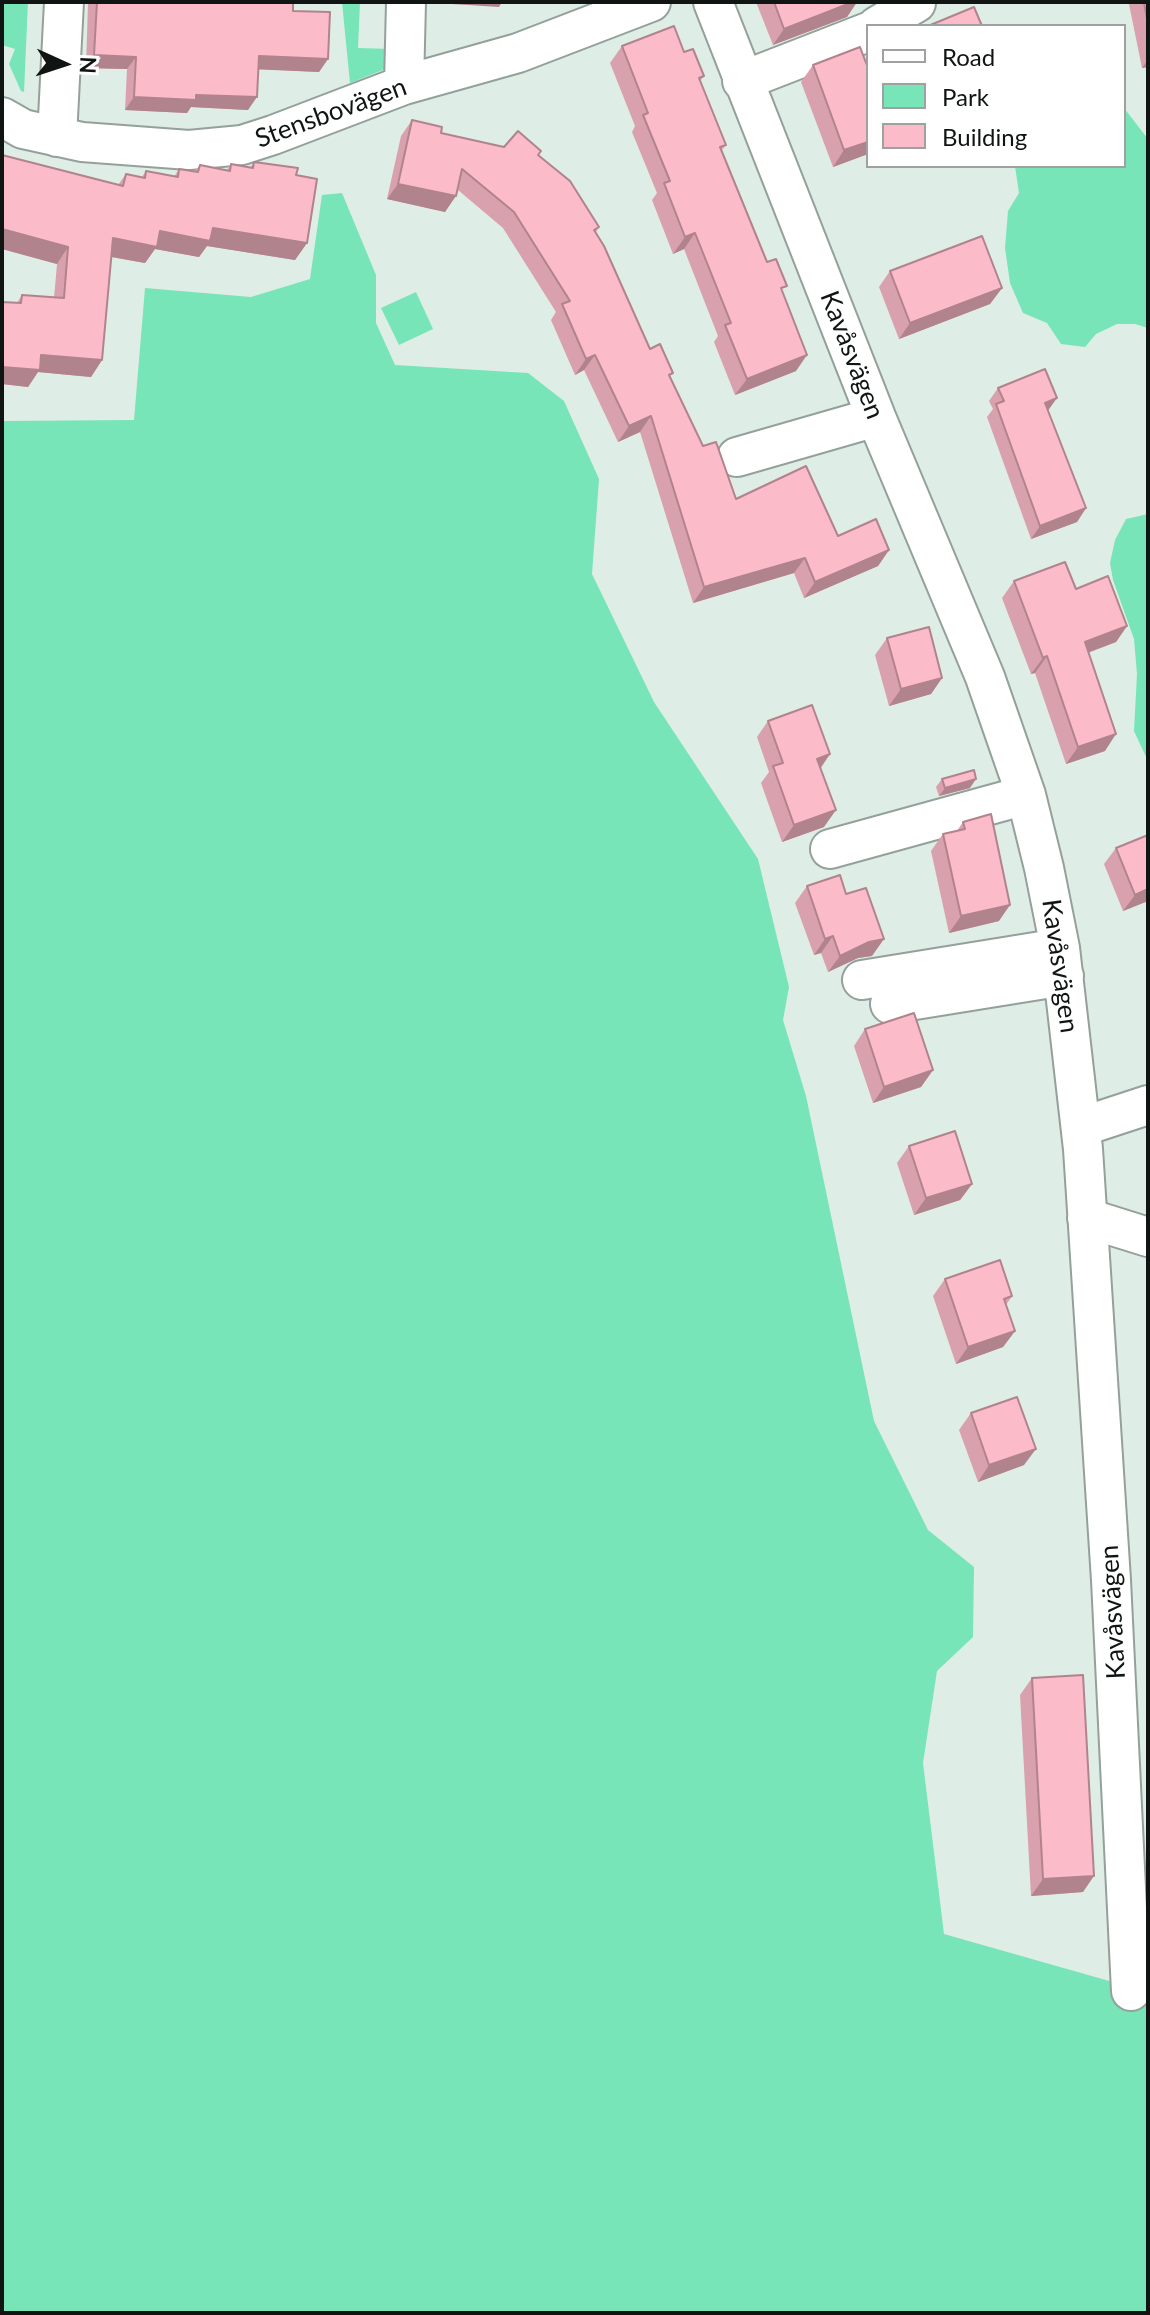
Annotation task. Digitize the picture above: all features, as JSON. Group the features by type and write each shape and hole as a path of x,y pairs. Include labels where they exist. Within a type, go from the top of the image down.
{"street":[{"path":"57,137 64,2"},
{"path":"404,85 406,2"},
{"name":"Stensbovägen","path":"2,117 23,129 82,142 189,150 242,145 404,85 518,53 651,2"},
{"name":"Kavåsvägen","path":"713,2 876,417 985,677 1026,795 1044,868 1062,962 1081,1127 1134,1722 1131,1991"},
{"path":"880,24 916,3"},
{"path":"742,81 866,33"},
{"path":"737,457 876,417"},
{"path":"830,849 1026,795"},
{"path":"876,992 1062,962"},
{"path":"1081,1127 1148,1105"},
{"path":"1087,1218 1148,1237"}],"green space":[{"path":"2,2 28,2 24,92 9,64 15,49 2,45"},
{"path":"342,2 360,2 358,48 392,49 393,66 350,83"},
{"path":"1126,111 1148,139 1148,328 1117,324 1096,334 1085,347 1061,344 1047,323 1023,313 1010,283 1005,248 1008,211 1019,193 1015,168 1126,168"},
{"path":"342,193 376,275 376,323 395,365 528,373 564,401 599,479 592,574 654,702 758,859 789,987 783,1020 806,1096 874,1421 928,1530 974,1567 973,1637 937,1671 923,1763 944,1934 1148,1992 1148,2313 2,2313 2,421 134,420 145,288 251,297 310,279 322,195"},
{"path":"416,292 433,329 399,345 381,308"},
{"path":"1148,514 1148,761 1134,731 1137,674 1134,639 1110,563 1115,540 1126,519"}],"building":[{"path":"97,2 293,2 293,11 330,12 328,59 259,56 257,97 196,95 196,100 134,97 136,57 94,55"},
{"path":"774,2 853,2 784,29"},
{"path":"1144,2 1148,2 1148,24"},
{"path":"974,7 981,24 933,24"},
{"path":"674,26 684,52 693,49 704,76 699,78 726,145 720,147 767,262 776,259 787,286 781,288 807,355 747,379 725,325 731,323 695,233 685,237 664,183 670,181 643,115 648,113 622,46"},
{"path":"860,47 866,63 866,143 844,150 813,65"},
{"path":"412,120 442,127 441,133 504,147 518,131 541,151 538,155 570,181 599,227 594,230 650,349 660,344 673,373 669,375 703,446 716,442 736,499 806,466 838,536 876,519 889,550 815,582 805,558 704,587 651,416 629,426 595,355 586,359 562,304 570,301 514,212 462,169 456,196 398,184"},
{"path":"2,155 123,186 126,174 145,178 146,171 178,177 179,169 198,172 200,165 230,171 231,164 253,168 254,162 298,168 296,175 317,179 307,243 213,228 210,241 160,231 157,247 113,238 102,360 41,355 40,370 2,367 2,302 21,303 22,295 64,298 68,247 2,229"},
{"path":"982,236 1002,288 910,323 890,271"},
{"path":"1045,369 1057,398 1045,403 1086,508 1040,526 996,404 1004,401 998,388"},
{"path":"1065,562 1076,589 1108,576 1127,626 1085,642 1116,734 1078,747 1047,656 1043,658 1014,581"},
{"path":"929,627 942,678 901,689 887,638"},
{"path":"812,705 830,754 817,759 836,810 794,825 773,766 783,763 768,721"},
{"path":"974,770 976,779 945,788 942,779"},
{"path":"991,814 1010,905 961,916 943,834 965,829 963,822"},
{"path":"1148,835 1148,889 1135,895 1116,848"},
{"path":"840,875 846,894 866,888 884,939 869,942 840,956 833,936 825,939 807,886"},
{"path":"914,1013 933,1070 884,1087 865,1029"},
{"path":"955,1131 972,1184 926,1198 909,1146"},
{"path":"1000,1260 1012,1296 1004,1299 1015,1331 968,1347 945,1279"},
{"path":"1017,1397 1036,1449 989,1465 971,1413"},
{"path":"1083,1675 1094,1876 1043,1879 1032,1678"}]}
